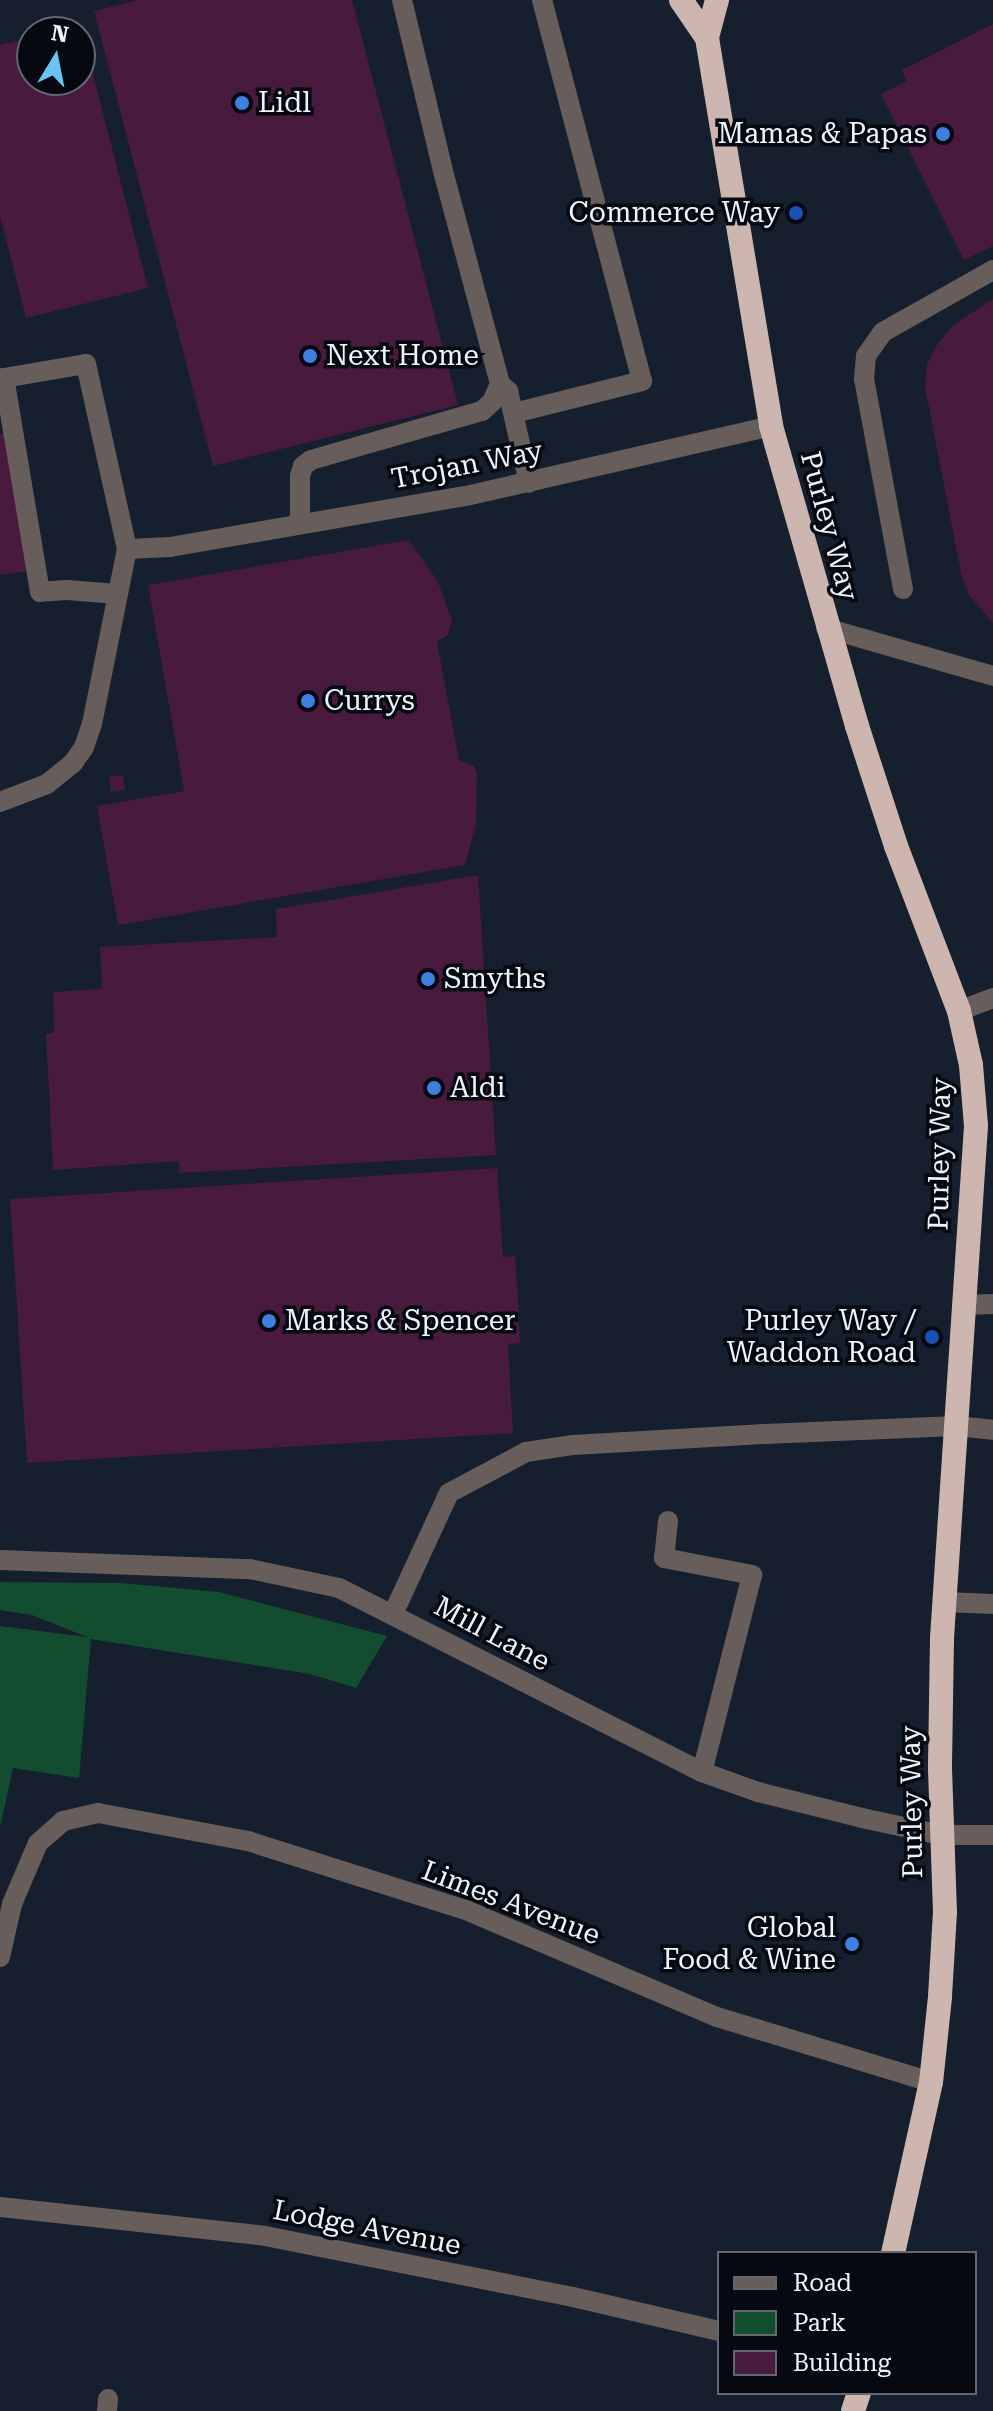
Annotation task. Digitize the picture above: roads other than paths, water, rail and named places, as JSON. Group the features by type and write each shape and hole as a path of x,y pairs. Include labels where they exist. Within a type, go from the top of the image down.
{"highway":[{"name":"Purley Way","path":"681,0 707,38"},
{"name":"Purley Way","path":"717,0 707,38 771,426 826,628 896,846 959,1011 971,1065 976,1126 944,1602 941,1835 945,1912 931,2082 893,2251"}],"street":[{"path":"402,0 443,171 500,384 508,391 529,483"},
{"path":"514,413 642,381 542,0"},
{"path":"903,589 864,379 866,356 883,332 993,270"},
{"path":"0,802 47,784 73,763 84,747 92,724 127,549 86,364 4,378 40,592 67,590 117,594"},
{"path":"300,523 300,476 303,466 311,460 482,411 492,402 500,384"},
{"name":"Trojan Way","path":"127,549 170,547 529,483 771,426"},
{"path":"826,628 993,676"},
{"path":"959,1011 993,998"},
{"path":"965,1305 993,1304"},
{"path":"393,1614 449,1493 526,1452 588,1444 957,1426 993,1430"},
{"path":"668,1521 664,1558 752,1575 702,1772"},
{"name":"Mill Lane","path":"0,1560 250,1569 339,1588 702,1772 811,1807 941,1835 993,1835"},
{"path":"944,1602 993,1604"},
{"name":"Limes Avenue","path":"0,1957 12,1904 38,1843 63,1821 98,1813 248,1841 466,1910 717,2017 931,2082"},
{"name":"Lodge Avenue","path":"0,2207 265,2236 573,2297 717,2331"}],"place":[{"name":"Lidl","path":"242,103"},
{"name":"Mamas & Papas","path":"943,134"},
{"name":"Commerce Way","path":"796,213"},
{"name":"Next Home","path":"310,356"},
{"name":"Currys","path":"308,701"},
{"name":"Smyths","path":"428,979"},
{"name":"Aldi","path":"434,1088"},
{"name":"Marks & Spencer","path":"269,1321"},
{"name":"Purley Way / Waddon Road","path":"932,1337"},
{"name":"Global Food & Wine","path":"852,1944"}]}
